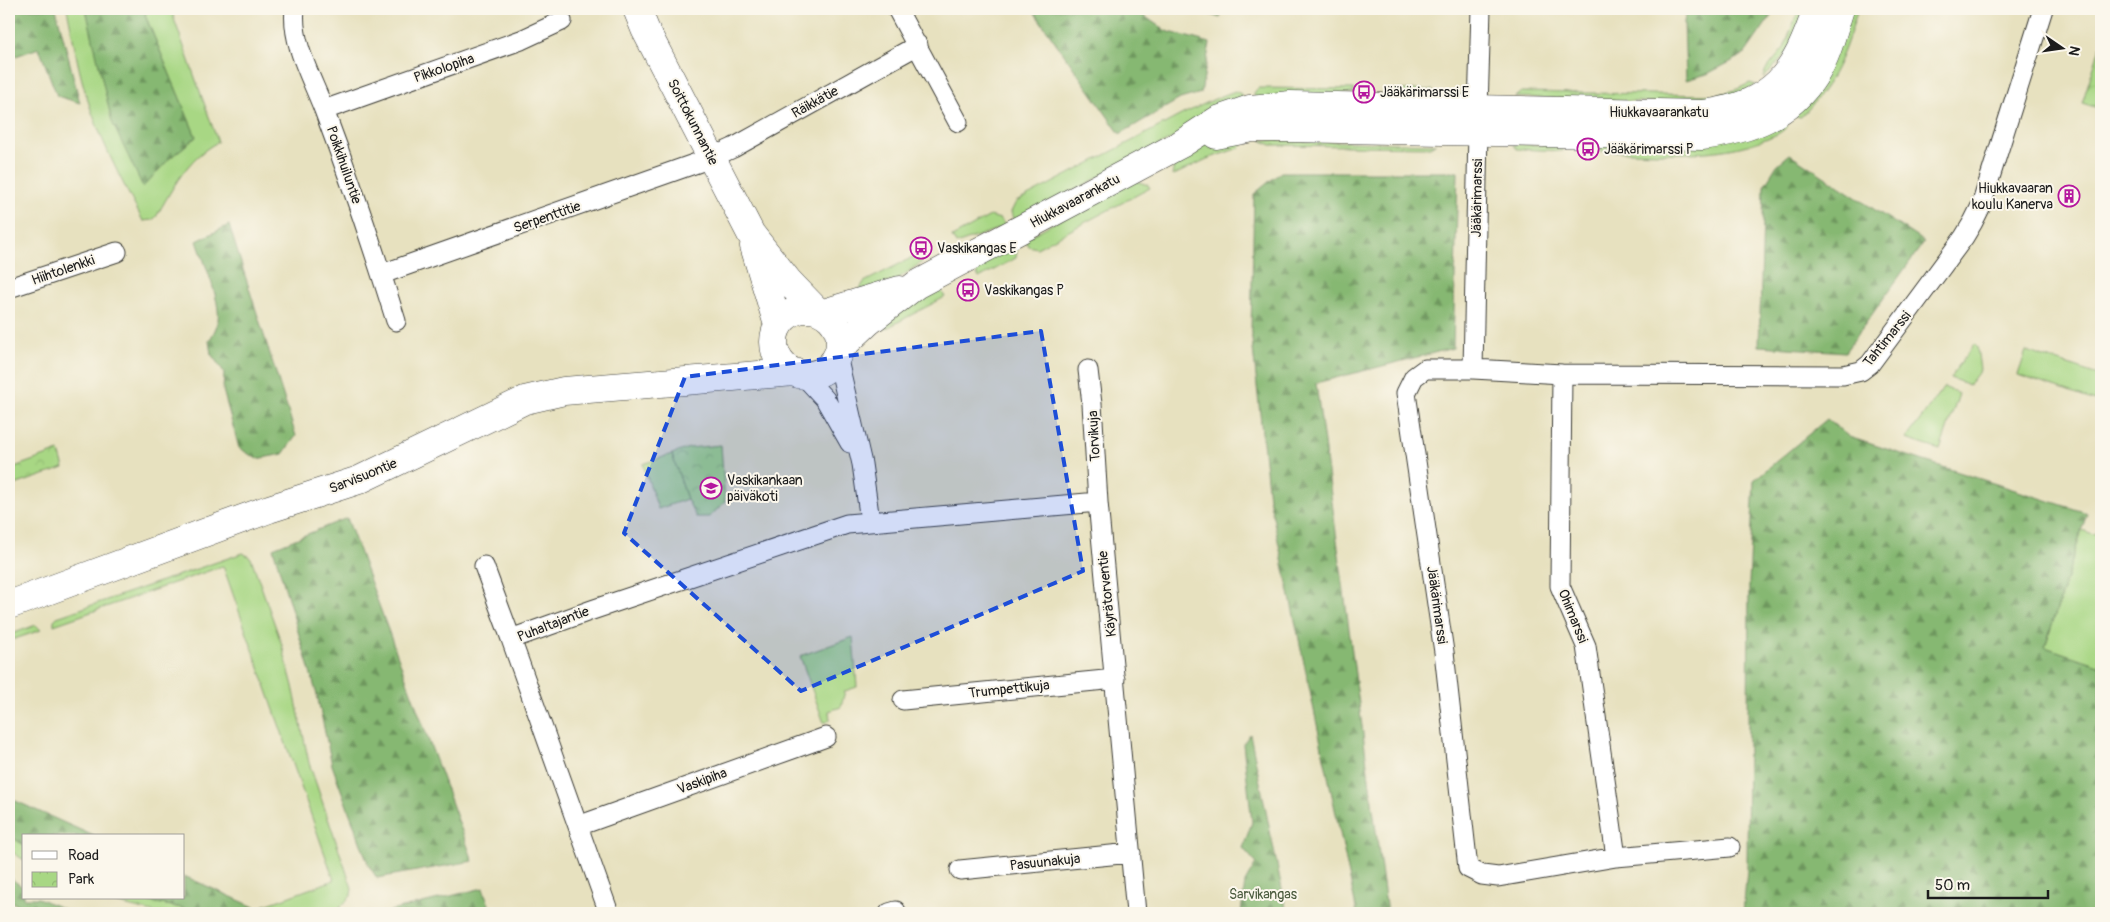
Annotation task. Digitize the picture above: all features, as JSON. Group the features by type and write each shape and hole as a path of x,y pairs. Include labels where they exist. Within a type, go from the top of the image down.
{"street":[{"name":"Poikkihuiluntie","path":"295,9 294,19 297,38 382,274 396,321"},
{"name":"Soittokunnantie","path":"637,9 644,29 751,234 788,281 820,311"},
{"path":"897,9 958,122"},
{"name":"Jääkärimarssi","path":"1481,9 1473,369 1425,369 1414,377 1406,393 1444,652 1468,868 1482,875 1498,877 1616,857 1730,847"},
{"name":"Hiukkavaarankatu","path":"838,352 868,322 916,285 1181,144 1252,128 1703,114 1734,109 1756,99 1784,78 1797,59 1817,9"},
{"name":"Hiukkavaarankatu","path":"1478,121 1702,136 1748,128 1765,121 1799,95 1816,73 1828,46 1840,9"},
{"name":"Tahtimarssi","path":"1473,369 1562,374 1843,375 1861,371 1870,364 1893,334 1973,222 1980,206 2043,9"},
{"name":"Pikkolopiha","path":"324,110 520,40 562,21"},
{"name":"Räikkätie","path":"711,158 733,148 918,45"},
{"name":"Serpenttitie","path":"382,274 711,158"},
{"name":"Soittokunnantie","path":"751,234 776,330"},
{"name":"Hiihtolenkki","path":"9,288 118,252"},
{"name":"Hiukkavaarankatu","path":"820,311 916,285"},
{"path":"862,464 826,399 798,373 780,360 775,352 776,330 791,312 799,309 820,311 836,325 840,340 838,352 862,464 870,521 1098,502"},
{"name":"Sarvisuontie","path":"721,377 758,352 776,330"},
{"path":"798,373 821,372 827,368 838,352"},
{"name":"Torvikuja","path":"1088,370 1098,502"},
{"name":"Sarvisuontie","path":"9,605 270,509 359,480 526,400 564,391 721,377 798,373"},
{"name":"Ohimarssi","path":"1562,374 1560,586 1586,646 1616,857"},
{"name":"Käyrätorventie","path":"1098,502 1136,913"},
{"name":"Puhaltajantie","path":"609,913 511,639 838,527 870,521"},
{"path":"484,566 511,639"},
{"name":"Trumpettikuja","path":"903,700 1115,679"},
{"name":"Vaskipiha","path":"578,826 826,737"},
{"name":"Pasuunakuja","path":"960,870 1131,853"}],"highlighted area":[{"path":"1041,331 1083,571 801,691 624,533 685,377"}],"green space":[{"path":"9,9 56,9 80,103 57,96 39,48 10,58"},
{"path":"67,9 86,9 94,42 170,158 196,137 145,15 148,9 176,9 173,16 218,142 189,165 156,217 152,220 143,221 118,174 96,125 77,61"},
{"path":"86,9 148,9 145,15 196,137 170,158 143,187 112,122"},
{"path":"1032,9 1134,9 1166,31 1210,43 1201,93 1180,99 1120,134"},
{"path":"1194,9 1223,9 1220,18"},
{"path":"1687,9 1776,9 1744,55 1707,74 1686,80 1684,22"},
{"path":"1799,9 1810,9 1801,37 1764,78 1765,71 1784,48"},
{"path":"1846,9 1858,9 1837,67 1813,104 1801,117 1794,116"},
{"path":"2101,44 2101,109 2082,103"},
{"path":"1750,83 1756,85 1724,105 1515,97 1521,92 1717,95"},
{"path":"1258,88 1354,89 1354,93 1255,101 1254,93"},
{"path":"1391,90 1432,90 1438,96 1391,94"},
{"path":"1235,91 1241,94 1243,101 1014,222 1011,212 1016,202 1183,114"},
{"path":"1786,122 1787,126 1776,135 1748,145 1727,149 1685,153 1600,151 1600,146"},
{"path":"1261,140 1436,144 1430,147 1271,145"},
{"path":"1245,142 1239,148 1207,159 1172,176 1175,157 1205,144"},
{"path":"1513,144 1562,146 1562,151 1517,149"},
{"path":"1790,154 1924,242 1845,352 1759,346 1764,186 1777,165"},
{"path":"1281,172 1458,172 1453,348 1316,383 1387,913 1357,913 1269,498 1251,330 1254,194"},
{"path":"1133,180 1148,185 1150,188 1037,248 1028,246 1024,239"},
{"path":"990,216 1000,219 1006,226 956,244 952,237"},
{"path":"229,225 296,436 283,454 257,459 239,448 223,390 224,372 211,354 209,341 217,326 217,302 197,241"},
{"path":"1014,242 1017,250 1016,258 979,278 975,270 998,251"},
{"path":"915,256 919,257 922,262 895,281 859,290 864,282"},
{"path":"940,289 945,297 885,329 879,328 912,299"},
{"path":"1974,344 1977,347 1980,370 1969,385 1950,378"},
{"path":"2026,351 2101,376 2101,403 2018,375"},
{"path":"1944,387 1959,394 1940,450 1906,439"},
{"path":"1827,419 1849,437 2087,513 2045,647 2101,666 2101,913 1743,913 1747,869 1749,583 1754,480"},
{"path":"721,445 725,502 709,517 696,517 687,499 672,454 689,448"},
{"path":"59,451 64,468 9,487 9,469"},
{"path":"672,454 687,499 658,509 643,464"},
{"path":"347,518 473,861 377,878 369,866 332,765 317,695 273,548"},
{"path":"2082,530 2093,534 2101,532 2101,666 2045,647"},
{"path":"243,553 251,558 282,645 293,686 309,763 352,888 351,896 335,913 250,913 252,906 257,908 334,880 223,566 54,625 54,620 57,617"},
{"path":"36,625 41,630 9,641 9,635"},
{"path":"853,637 857,687 845,691 841,707 829,711 830,720 824,723 800,656"},
{"name":"Sarvikangas","path":"1250,734 1287,913 1241,913 1245,882 1256,863 1243,848 1252,822 1243,744"},
{"path":"9,798 90,834 22,834 22,844 9,835"},
{"path":"9,835 22,844 22,859 9,850"},
{"path":"185,876 252,906 250,913 207,913 142,900 185,900"},
{"path":"9,877 22,887 22,900 43,900 73,913 36,913 9,901"},
{"path":"483,888 492,913 391,913 390,911"},
{"path":"103,900 142,900 207,913 156,913"}],"place":[{"name":"Jääkärimarssi E","path":"1364,92"},
{"name":"Jääkärimarssi P","path":"1588,149"},
{"name":"Hiukkavaaran koulu Kanerva","path":"2069,196"},
{"name":"Vaskikangas E","path":"921,248"},
{"name":"Vaskikangas P","path":"968,290"},
{"name":"Vaskikankaan päiväkoti","path":"711,488"}]}
